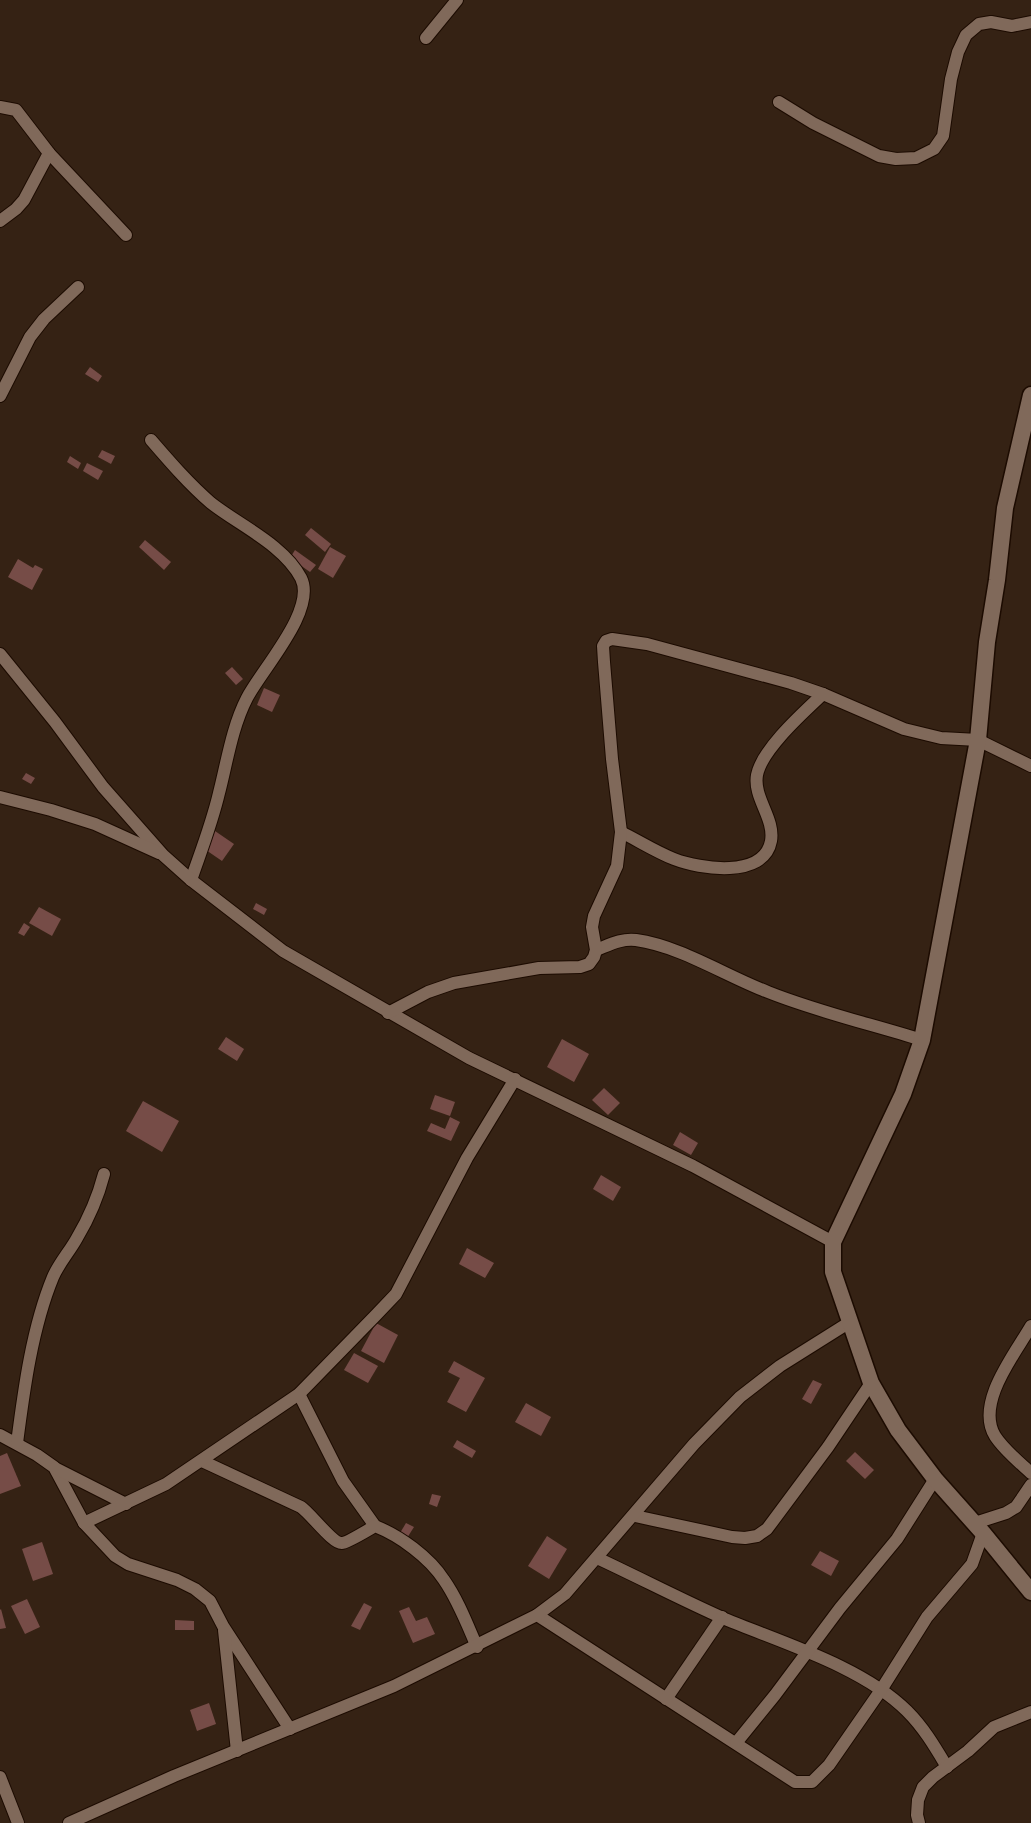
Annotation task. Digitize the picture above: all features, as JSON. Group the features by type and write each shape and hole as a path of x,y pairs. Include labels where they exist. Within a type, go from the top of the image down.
{"street":[{"path":"426,38 457,0"},
{"path":"779,102 813,123 879,156 896,159 916,158 934,149 943,136 951,79 958,52 966,35 978,24 991,22 1012,26 1031,22"},
{"path":"0,107 16,110 49,153 126,235"},
{"path":"0,221 24,200 49,153"},
{"path":"0,396 30,337 44,319 78,287"},
{"path":"1031,403 1005,508 987,642 978,740 922,1040 903,1094 833,1242 833,1272 871,1383 898,1430 935,1479 979,1528 1031,1592"},
{"path":"151,440 182,475 212,503 291,562 302,580 304,596 300,612 247,699 236,725 217,803 191,880"},
{"path":"388,1013 428,992 454,983 539,968 580,967 589,964 594,957 596,950 592,927 594,916 617,866 621,832 604,662 603,646 606,641 618,639 647,644 791,683 823,694 904,729 942,738 978,740 1031,766"},
{"path":"0,654 55,722 103,787 163,855 191,880 283,951 459,1053 693,1166 833,1242"},
{"path":"621,832 675,859 703,867 749,866 762,857 771,844 772,828 757,787 757,776 761,763 796,719 823,694"},
{"path":"0,797 95,824 163,855"},
{"path":"596,950 633,939 650,943 810,1007 922,1040"},
{"path":"84,1523 166,1484 299,1394 396,1294 467,1158 514,1080"},
{"path":"104,1174 98,1198 79,1236 55,1274 45,1298 24,1388 6,1439 126,1504"},
{"path":"69,1823 174,1776 394,1686 537,1616 565,1594 635,1516 694,1444 740,1397 780,1366 850,1322"},
{"path":"1031,1326 997,1383 990,1410 994,1435 1031,1473"},
{"path":"635,1516 732,1537 757,1536 767,1529 795,1493 871,1383"},
{"path":"299,1394 343,1481 375,1526 401,1540 427,1561 444,1579 477,1647"},
{"path":"202,1461 301,1507 335,1542 344,1543 375,1526"},
{"path":"54,1467 84,1523 115,1556 128,1564 177,1580 195,1589 210,1601 223,1626 290,1729"},
{"path":"736,1743 840,1608 897,1539 935,1479"},
{"path":"537,1616 795,1782 812,1782 829,1765 881,1690 927,1617 972,1564 979,1528 1016,1507 1031,1485"},
{"path":"597,1558 722,1617 852,1673 881,1690 907,1711 931,1739 947,1767"},
{"path":"666,1699 722,1617"},
{"path":"223,1626 237,1751"},
{"path":"919,1823 918,1800 923,1787 994,1727 1031,1712"},
{"path":"0,1778 18,1823"}],"building":[{"path":"90,367 102,376 98,382 85,374"},
{"path":"102,450 115,456 111,464 98,457"},
{"path":"70,456 81,463 78,469 67,462"},
{"path":"87,463 103,471 98,480 83,471"},
{"path":"311,528 331,544 325,552 305,535"},
{"path":"145,540 171,562 164,570 139,547"},
{"path":"330,547 346,556 333,578 318,569"},
{"path":"295,550 316,565 310,572 290,558"},
{"path":"18,559 33,568 35,565 43,569 32,590 8,577"},
{"path":"232,667 243,679 236,685 225,673"},
{"path":"264,688 280,695 272,712 257,705"},
{"path":"26,773 35,778 31,784 22,779"},
{"path":"215,831 234,844 222,861 203,848"},
{"path":"256,903 267,909 264,915 253,909"},
{"path":"39,907 61,919 52,936 29,923"},
{"path":"24,923 30,927 24,936 18,933"},
{"path":"226,1037 244,1049 237,1061 218,1049"},
{"path":"562,1039 589,1054 574,1082 547,1067"},
{"path":"604,1088 620,1103 608,1115 592,1100"},
{"path":"435,1095 455,1102 450,1116 430,1109"},
{"path":"143,1101 179,1121 162,1152 126,1131"},
{"path":"450,1117 460,1122 451,1141 427,1131 431,1123 445,1129"},
{"path":"680,1132 698,1143 691,1155 673,1145"},
{"path":"601,1175 621,1187 613,1201 593,1189"},
{"path":"467,1248 494,1263 485,1278 459,1264"},
{"path":"376,1323 398,1335 384,1363 361,1351"},
{"path":"354,1353 378,1366 368,1383 344,1370"},
{"path":"454,1361 485,1378 466,1412 447,1402 460,1378 448,1372"},
{"path":"813,1380 822,1384 811,1404 802,1399"},
{"path":"526,1403 551,1417 541,1436 515,1422"},
{"path":"457,1440 476,1451 472,1458 453,1447"},
{"path":"855,1452 874,1470 865,1479 846,1461"},
{"path":"7,1453 21,1486 0,1494 0,1456"},
{"path":"432,1494 441,1496 437,1507 429,1504"},
{"path":"406,1523 414,1527 407,1538 400,1533"},
{"path":"547,1536 567,1549 549,1579 528,1566"},
{"path":"42,1542 53,1574 33,1581 22,1549"},
{"path":"820,1551 839,1561 831,1576 811,1565"},
{"path":"27,1599 40,1627 25,1634 11,1606"},
{"path":"364,1603 372,1607 360,1630 351,1626"},
{"path":"409,1607 416,1621 427,1617 435,1634 413,1643 399,1611"},
{"path":"0,1610 6,1628 0,1629"},
{"path":"175,1620 194,1621 194,1630 175,1630"},
{"path":"209,1703 216,1724 197,1731 190,1710"}]}
